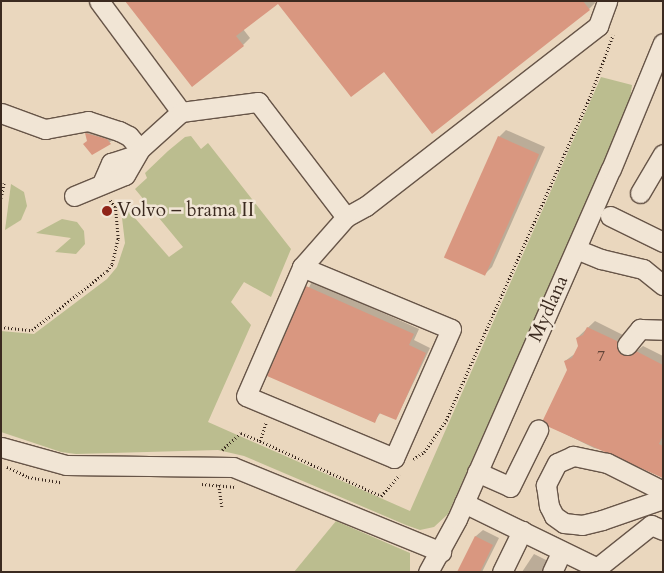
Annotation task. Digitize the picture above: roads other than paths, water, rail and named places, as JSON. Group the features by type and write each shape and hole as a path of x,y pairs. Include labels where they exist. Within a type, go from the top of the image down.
{"street":[{"path":"99,1 182,112"},
{"path":"302,267 451,329 394,458 246,396 302,267 346,217 366,206 598,26 608,1"},
{"name":"Mydlana","path":"428,572 441,552 464,503 576,249 656,84 663,42"},
{"path":"74,196 106,190 124,175 137,152 182,112 258,102 346,217"},
{"path":"1,113 45,129 88,121 124,133 137,152"},
{"path":"640,193 663,154"},
{"path":"610,216 663,242"},
{"path":"576,249 601,259 643,270 663,285"},
{"path":"627,345 640,329 663,330"},
{"path":"477,472 510,487 538,430"},
{"path":"1,447 66,465 233,467 441,552"},
{"path":"663,490 608,463 573,456 557,463 546,486 549,506 554,516 564,524 582,525 602,520 663,499"},
{"path":"464,503 599,570 652,525 663,530"},
{"path":"502,572 522,531"},
{"path":"552,572 562,551"}],"place":[{"name":"Volvo – brama II","path":"107,211"}]}
